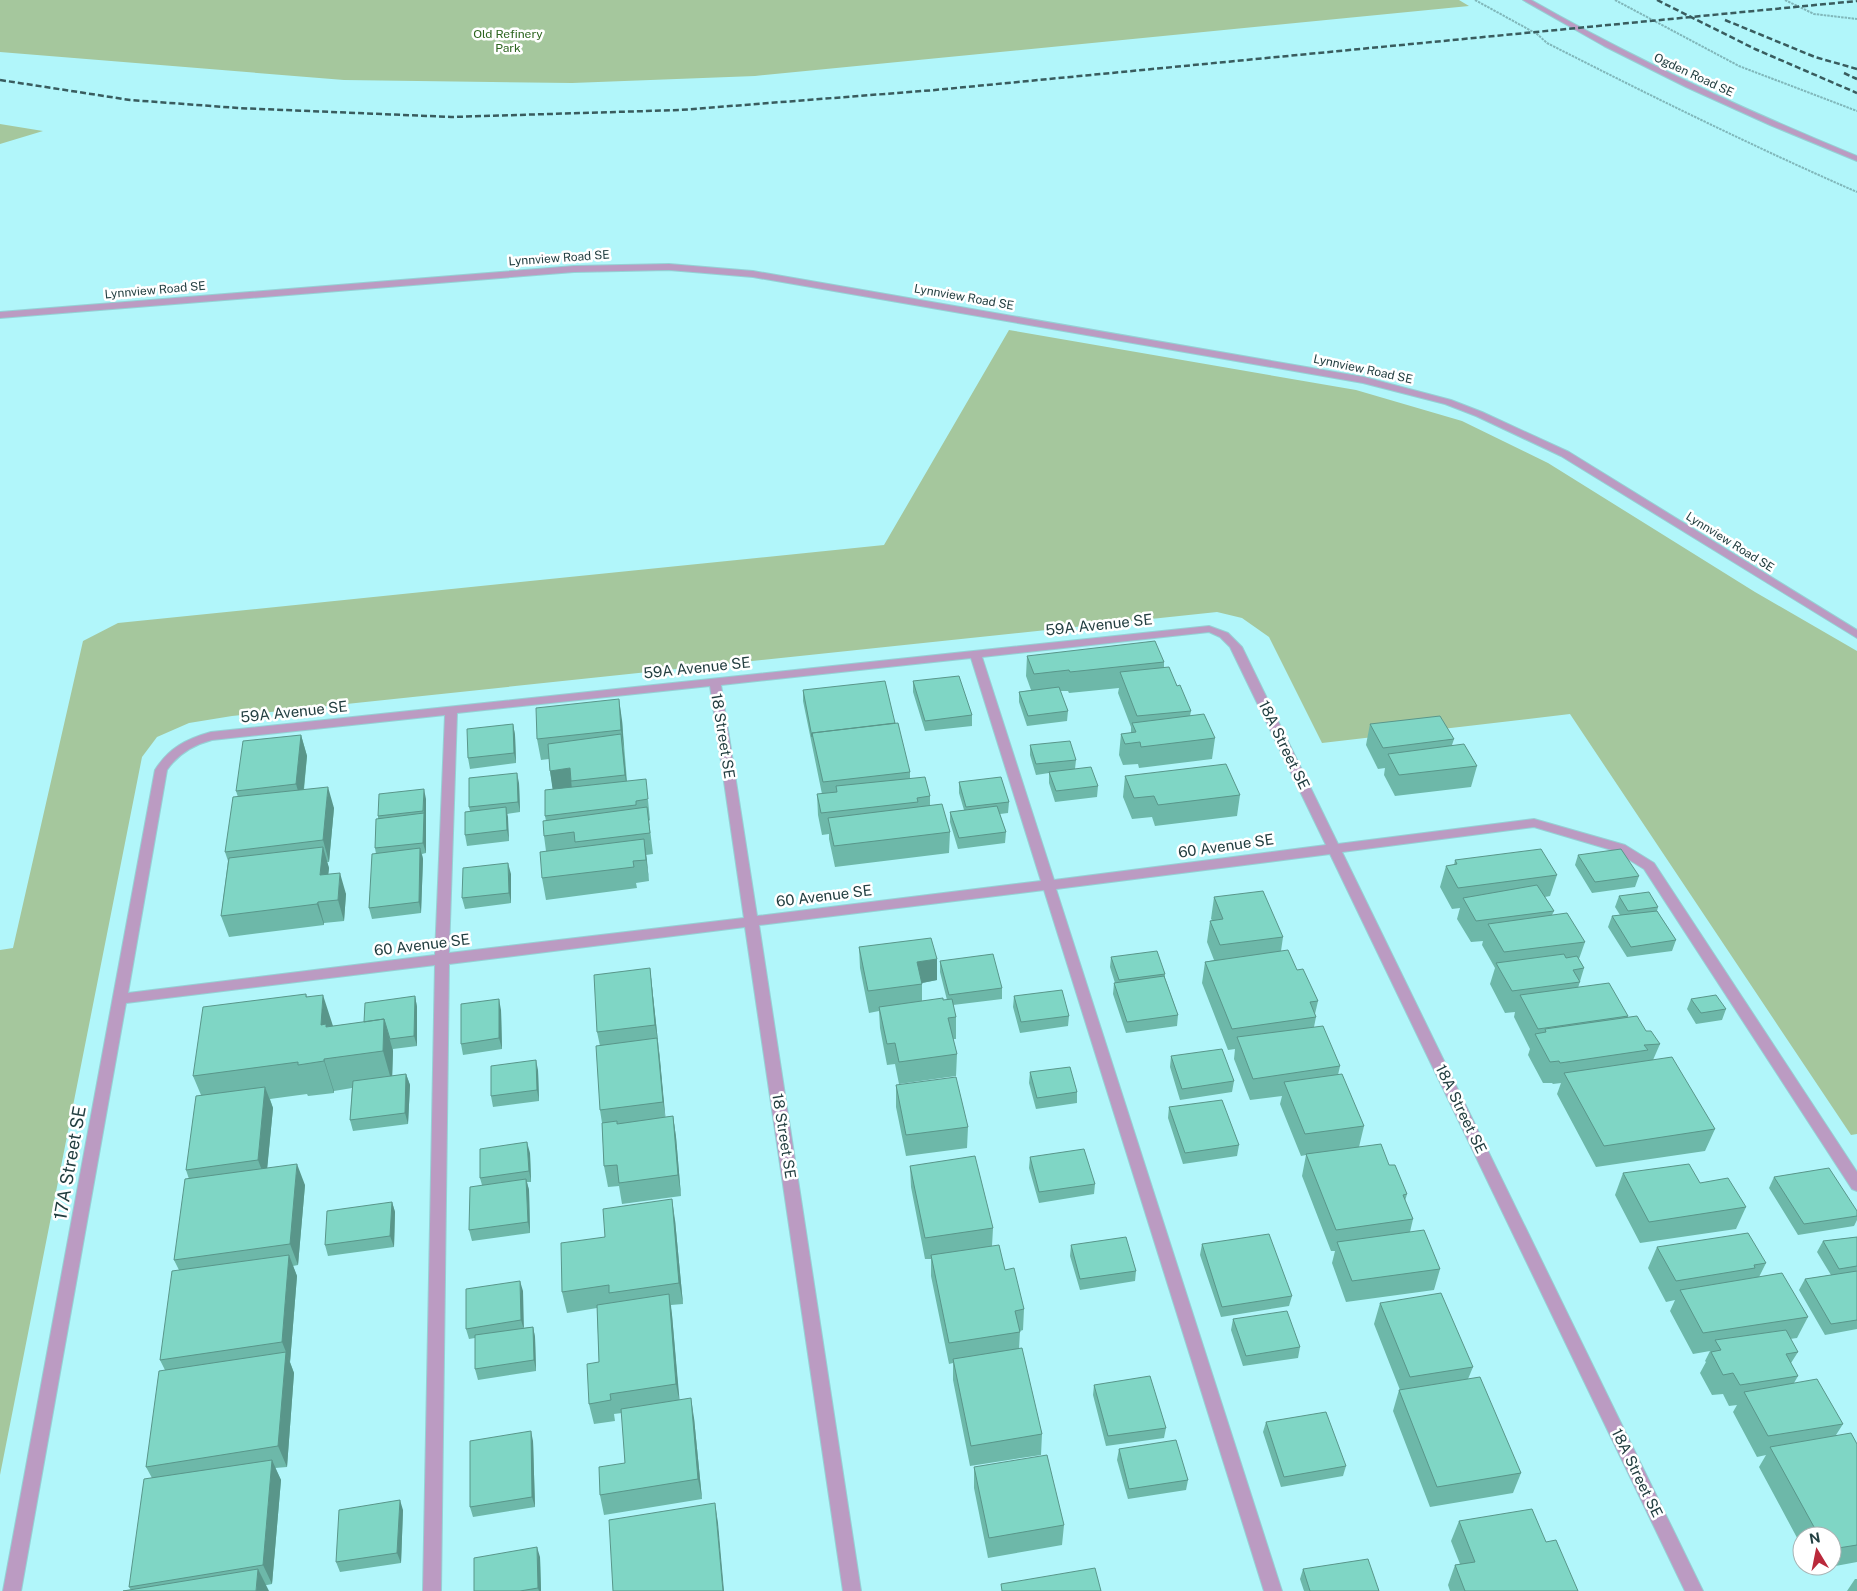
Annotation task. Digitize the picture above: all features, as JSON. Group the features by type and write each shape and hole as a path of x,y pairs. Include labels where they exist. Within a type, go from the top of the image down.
{"street":[{"name":"Ogden Road SE","path":"1526,0 1580,31 1669,76 1805,138 1857,159"},
{"name":"Lynnview Road SE","path":"0,315 574,269 669,267 753,274 1017,319 1364,380 1456,405 1565,454 1857,635"},
{"name":"59A Avenue SE","path":"178,749 194,741 211,736 1191,630 1209,629 1221,632"},
{"name":"18A Street SE","path":"1221,632 1236,647 1694,1591"},
{"path":"976,654 1273,1591"},
{"name":"18 Street SE","path":"715,681 852,1591"},
{"path":"432,1591 442,959 451,710"},
{"name":"17A Street SE","path":"12,1591 161,770 167,759 178,749"},
{"name":"60 Avenue SE","path":"118,999 1049,885 1534,823 1620,848 1648,866 1857,1185"}],"path":[{"path":"1615,0 1739,66 1857,111"},
{"path":"1785,0 1814,14 1857,19"}],"green space":[{"name":"Old Refinery Park","path":"0,0 1459,0 1469,6 755,76 572,83 344,80 0,52"},
{"path":"0,124 43,131 0,144"},
{"path":"1009,330 1356,390 1462,421 1548,463 1755,592 1857,651 1857,1134 1851,1135 1570,714 1322,743 1269,637 1242,618 1217,612 232,716 189,723 157,737 142,757 0,1475 0,950 13,948 83,641 118,623 884,545"}],"building":[{"path":"1155,641 1164,662 1034,674 1027,656"},
{"path":"1169,667 1177,686 1180,685 1191,711 1137,716 1120,672"},
{"path":"959,676 972,715 925,721 913,681"},
{"path":"885,681 895,723 812,733 812,737 803,690"},
{"path":"1059,687 1068,711 1028,716 1019,692"},
{"path":"619,699 621,730 537,739 536,708"},
{"path":"1204,714 1215,738 1141,747 1140,742 1125,744 1121,734 1136,732 1132,723"},
{"path":"1440,716 1454,739 1383,748 1370,724"},
{"path":"898,723 910,772 823,782 812,733"},
{"path":"513,724 514,753 468,758 467,729"},
{"path":"621,734 625,775 571,781 570,768 550,771 548,744"},
{"path":"301,735 296,784 236,791 243,741"},
{"path":"1070,741 1076,760 1036,764 1030,745"},
{"path":"1464,744 1477,766 1399,775 1388,754"},
{"path":"1226,764 1240,795 1158,805 1154,796 1134,798 1125,776"},
{"path":"1091,767 1098,786 1056,791 1049,772"},
{"path":"517,773 518,802 469,807 469,778"},
{"path":"925,777 930,796 917,798 918,802 821,813 817,794 837,792 836,786"},
{"path":"1001,777 1009,802 966,807 959,782"},
{"path":"646,779 648,799 636,801 636,805 545,816 545,790"},
{"path":"328,787 323,840 225,852 233,797"},
{"path":"424,789 423,811 378,816 379,794"},
{"path":"942,804 950,832 834,846 828,818"},
{"path":"997,806 1006,832 959,838 950,812"},
{"path":"506,807 507,830 465,835 465,812"},
{"path":"647,807 650,833 575,842 574,832 544,836 543,821"},
{"path":"424,813 423,843 375,848 376,819"},
{"path":"644,839 646,860 633,861 634,867 542,878 540,852"},
{"path":"323,847 320,875 340,873 338,900 221,916 229,858"},
{"path":"420,848 419,902 369,908 372,854"},
{"path":"1541,849 1557,875 1458,888 1446,866 1457,864 1455,860"},
{"path":"1621,849 1639,876 1595,882 1578,855"},
{"path":"508,863 509,893 462,898 463,868"},
{"path":"1537,885 1554,911 1476,921 1463,898"},
{"path":"1263,891 1283,937 1220,945 1210,921 1223,919 1214,897"},
{"path":"1649,892 1658,907 1628,911 1619,896"},
{"path":"1657,911 1676,940 1631,947 1612,916"},
{"path":"1567,913 1585,942 1504,952 1488,924"},
{"path":"931,938 937,959 917,962 922,984 868,991 859,947"},
{"path":"1288,950 1297,970 1303,969 1318,1001 1310,1002 1316,1017 1232,1029 1205,962"},
{"path":"1157,951 1165,974 1119,980 1111,957"},
{"path":"993,954 1002,988 949,995 940,961"},
{"path":"1564,954 1566,958 1577,956 1584,968 1573,970 1580,982 1512,991 1496,963"},
{"path":"650,968 655,1025 597,1032 594,975"},
{"path":"1164,976 1178,1015 1127,1022 1114,983"},
{"path":"1609,983 1628,1016 1538,1029 1520,995"},
{"path":"1062,990 1069,1016 1021,1022 1014,996"},
{"path":"306,994 306,997 323,995 321,1025 326,1024 326,1027 384,1019 383,1051 324,1059 324,1061 298,1065 298,1062 193,1076 203,1007"},
{"path":"1716,995 1726,1009 1701,1013 1691,999"},
{"path":"415,996 414,1036 390,1039 384,1019 364,1022 365,1003"},
{"path":"943,998 943,1000 952,999 956,1017 948,1018 957,1054 899,1062 895,1043 887,1044 879,1007"},
{"path":"499,999 499,1038 461,1044 461,1004"},
{"path":"1637,1016 1646,1031 1651,1031 1660,1044 1644,1045 1648,1050 1560,1063 1559,1061 1550,1062 1535,1034 1546,1032 1545,1029"},
{"path":"1323,1026 1340,1066 1253,1079 1237,1037"},
{"path":"657,1038 663,1102 600,1110 596,1046"},
{"path":"1222,1049 1234,1081 1182,1089 1171,1056"},
{"path":"1672,1057 1715,1129 1604,1146 1564,1073"},
{"path":"536,1060 537,1090 491,1096 491,1066"},
{"path":"1070,1067 1077,1092 1037,1098 1030,1072"},
{"path":"406,1074 405,1113 350,1120 353,1081"},
{"path":"1342,1074 1364,1126 1305,1134 1284,1082"},
{"path":"956,1077 968,1127 906,1135 896,1085"},
{"path":"265,1087 258,1160 186,1170 196,1096"},
{"path":"1222,1100 1239,1145 1185,1153 1169,1107"},
{"path":"673,1116 678,1175 619,1183 617,1165 604,1166 602,1123 617,1121 617,1124"},
{"path":"527,1142 529,1171 480,1178 480,1149"},
{"path":"1381,1144 1389,1165 1395,1165 1407,1194 1403,1195 1413,1219 1336,1230 1306,1154"},
{"path":"1084,1149 1095,1184 1039,1192 1030,1157"},
{"path":"975,1156 993,1228 925,1238 910,1166"},
{"path":"297,1164 290,1244 174,1260 185,1179"},
{"path":"1689,1164 1700,1183 1728,1178 1746,1207 1649,1222 1623,1173"},
{"path":"1829,1168 1857,1211 1857,1216 1804,1224 1774,1177"},
{"path":"526,1179 528,1222 469,1230 470,1187"},
{"path":"672,1199 679,1283 609,1293 609,1285 562,1292 561,1243 605,1237 603,1209"},
{"path":"392,1202 390,1236 325,1245 327,1211"},
{"path":"1424,1230 1440,1269 1352,1281 1337,1242"},
{"path":"1748,1233 1766,1263 1754,1265 1755,1268 1676,1281 1657,1247"},
{"path":"1269,1234 1292,1296 1222,1307 1202,1244"},
{"path":"1126,1237 1136,1271 1080,1279 1071,1245"},
{"path":"1857,1237 1857,1266 1839,1269 1823,1241"},
{"path":"999,1245 1005,1270 1014,1268 1024,1309 1015,1311 1020,1332 949,1343 931,1255"},
{"path":"289,1255 282,1342 160,1360 172,1271"},
{"path":"1857,1271 1857,1320 1831,1324 1805,1279"},
{"path":"1782,1273 1808,1317 1703,1333 1680,1290"},
{"path":"520,1281 521,1320 466,1329 466,1289"},
{"path":"1441,1293 1473,1367 1410,1377 1380,1303"},
{"path":"669,1294 676,1384 610,1394 611,1400 589,1404 587,1364 599,1362 597,1305"},
{"path":"1287,1311 1300,1347 1246,1356 1233,1319"},
{"path":"533,1327 534,1360 475,1369 475,1335"},
{"path":"1786,1330 1798,1352 1786,1354 1798,1376 1740,1385 1733,1373 1723,1375 1711,1352 1721,1350 1715,1340"},
{"path":"1022,1348 1042,1434 971,1446 953,1359"},
{"path":"286,1352 278,1446 146,1467 159,1371"},
{"path":"1150,1376 1166,1428 1108,1436 1094,1385"},
{"path":"1480,1377 1521,1473 1437,1487 1399,1390"},
{"path":"1817,1379 1843,1424 1768,1436 1744,1392"},
{"path":"691,1398 698,1479 600,1495 599,1467 625,1463 621,1409"},
{"path":"1326,1412 1346,1466 1284,1477 1266,1422"},
{"path":"531,1431 532,1497 470,1507 470,1441"},
{"path":"1851,1433 1857,1444 1857,1545 1842,1547 1842,1526 1813,1526 1770,1447"},
{"path":"1176,1440 1188,1480 1129,1489 1119,1449"},
{"path":"1047,1455 1064,1525 989,1538 974,1467"},
{"path":"272,1460 263,1565 129,1587 144,1479"},
{"path":"400,1500 397,1553 336,1562 339,1510"},
{"path":"715,1503 723,1591 613,1591 609,1520"},
{"path":"1532,1509 1546,1542 1556,1540 1578,1591 1465,1591 1455,1565 1475,1562 1459,1521"},
{"path":"537,1547 538,1588 520,1591 474,1591 474,1558"},
{"path":"1368,1559 1379,1591 1310,1591 1303,1569"},
{"path":"1095,1568 1101,1591 1002,1591 1001,1584"},
{"path":"258,1569 256,1591 123,1591"}],"railway":[{"path":"1657,0 1691,17"},
{"path":"1691,17 1857,1"},
{"path":"0,80 130,100 238,108 451,117 680,110 935,90 1691,17"},
{"path":"1691,17 1755,49 1857,93"},
{"path":"1725,20 1815,57 1857,69"},
{"path":"1844,73 1857,79"}]}
